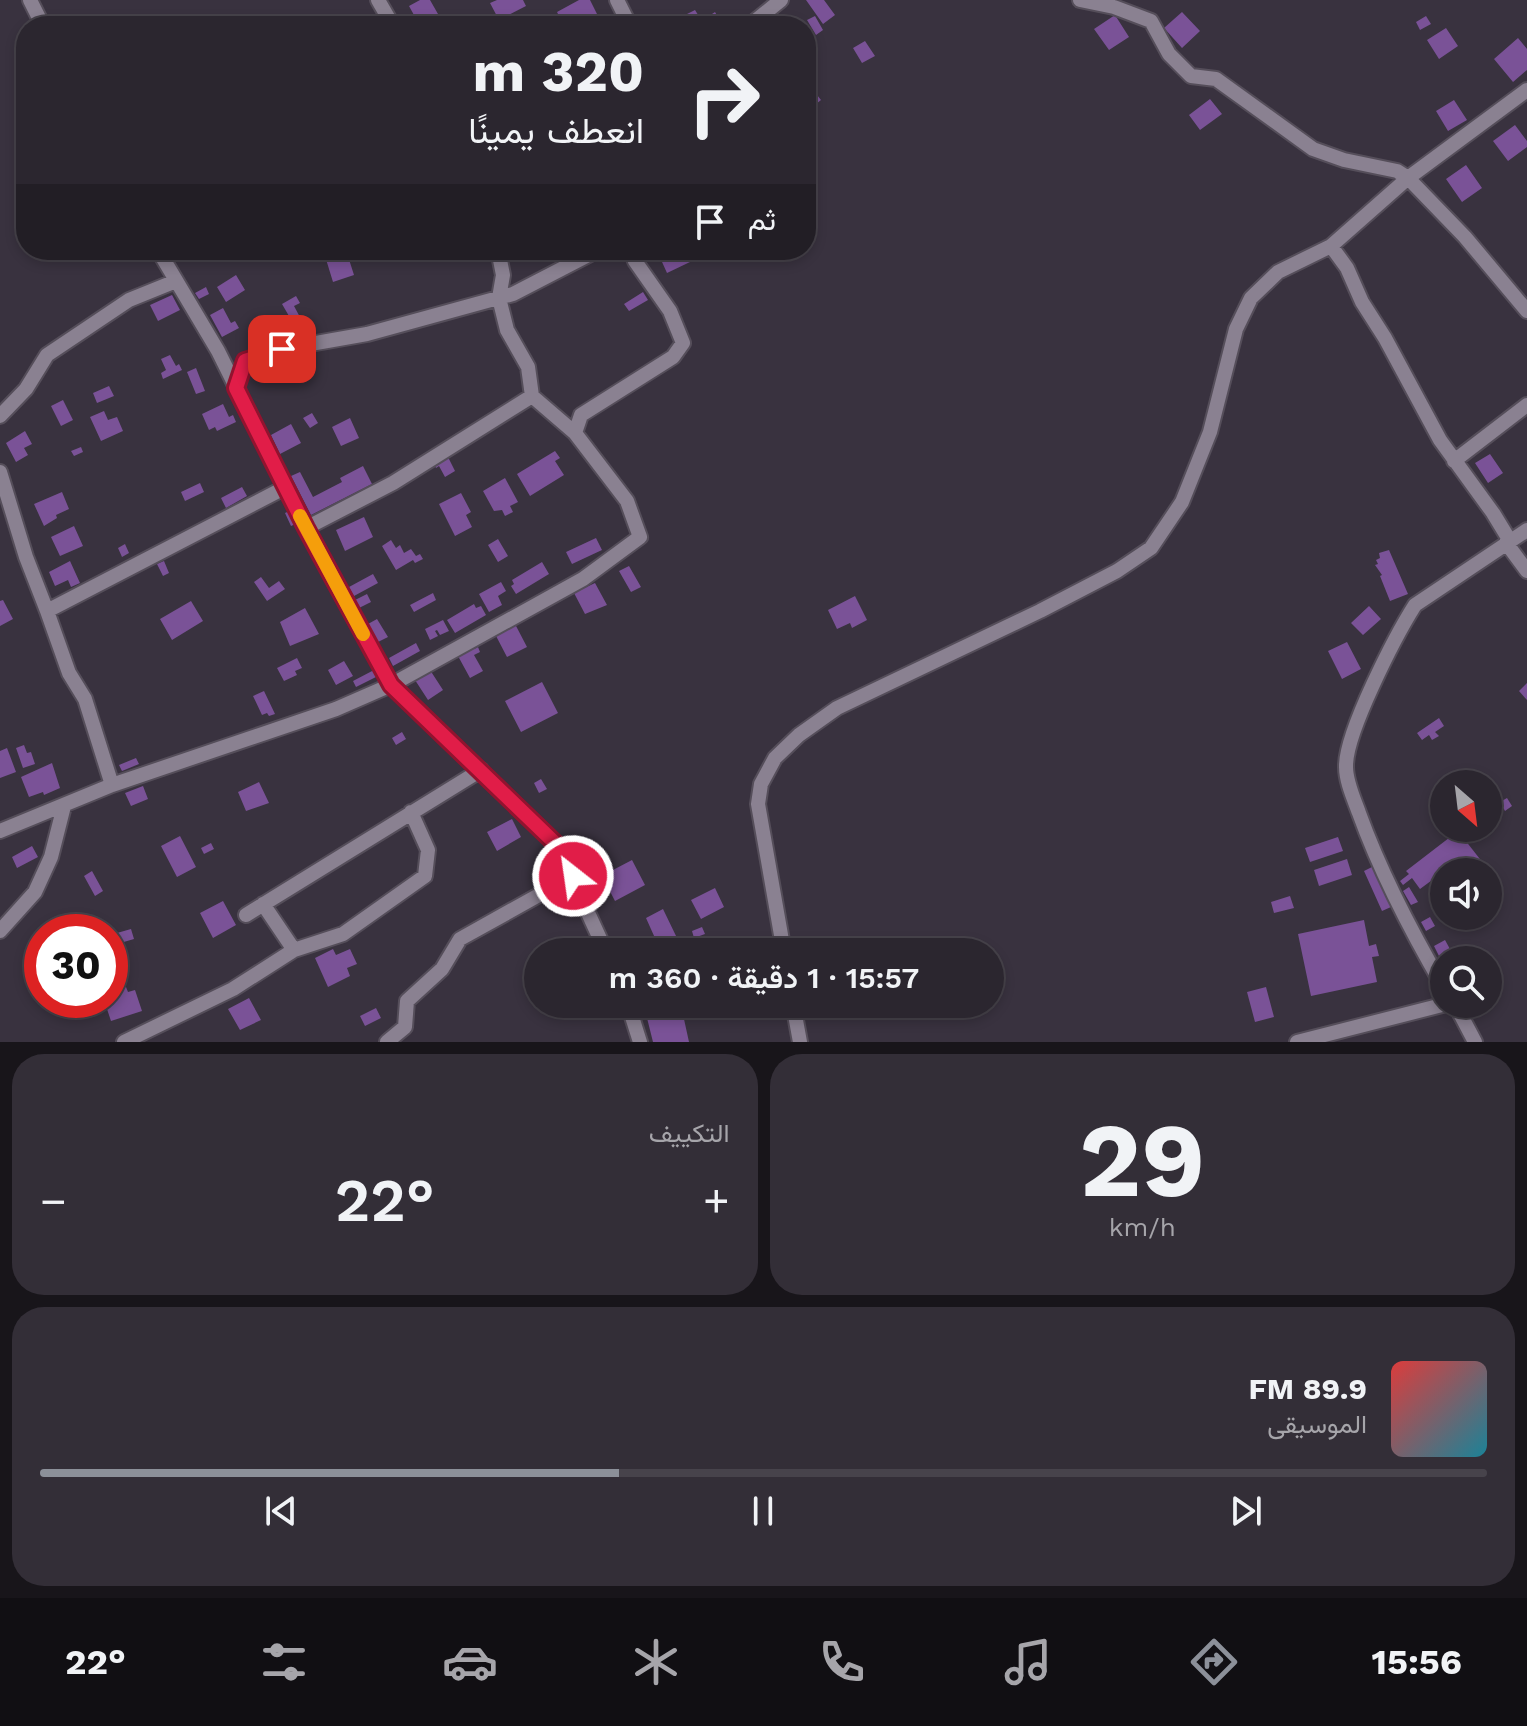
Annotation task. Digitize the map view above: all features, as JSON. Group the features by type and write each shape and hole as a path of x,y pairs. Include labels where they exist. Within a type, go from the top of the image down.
{"street":[{"path":"761,16 781,0"},
{"path":"1080,0 1114,7 1151,21 1169,54 1191,76 1216,79 1313,149 1344,160 1397,171 1408,178 1526,307"},
{"path":"782,938 758,804 761,784 775,758 818,721 857,697 1040,611 1117,571 1151,548 1182,502 1205,446 1236,329 1251,298 1278,272 1331,246 1408,178 1527,90"},
{"path":"1331,246 1347,268 1362,302 1440,440 1493,513 1507,536 1507,544 1527,571"},
{"path":"164,260 218,351 306,528 391,685 557,845 600,938"},
{"path":"0,831 112,785 336,709 391,685 583,579 640,537 627,501 575,433 532,396 528,367 507,330 499,298 503,275 500,260"},
{"path":"218,351 245,361 282,349 367,334 513,294 579,260"},
{"path":"575,433 581,415 673,357 683,343 670,311 635,260"},
{"path":"0,416 26,389 47,355 129,300 176,281"},
{"path":"236,388 245,361"},
{"path":"306,528 393,483 532,396"},
{"path":"1454,461 1527,405"},
{"path":"0,472 26,557 69,673 85,699 112,785"},
{"path":"47,611 286,487"},
{"path":"1430,962 1367,836 1350,790 1346,766 1351,741 1369,695 1415,605 1527,530"},
{"path":"246,915 481,770"},
{"path":"0,931 35,892 51,857 64,806"},
{"path":"124,1042 233,989 294,950 343,934 425,876 428,850 411,812"},
{"path":"387,1042 405,1027 407,1001 442,969 460,939 573,876"},
{"path":"263,904 294,950"},
{"path":"1297,1042 1430,1008"},
{"path":"632,1018 640,1042"},
{"path":"796,1018 800,1042"},
{"path":"1462,1018 1475,1042"}],"building":[{"path":"420,0 430,0 439,16 414,16 409,6"},
{"path":"523,0 526,6 507,16 497,16 490,3"},
{"path":"579,0 590,0 598,16 559,16 557,12"},
{"path":"806,0 824,0 835,15 823,24"},
{"path":"695,10 699,16 686,16"},
{"path":"1182,12 1200,31 1182,48 1164,28"},
{"path":"1115,15 1129,37 1109,50 1094,29"},
{"path":"1426,16 1431,24 1420,30 1416,22"},
{"path":"816,18 823,30 816,35"},
{"path":"1446,28 1458,46 1439,59 1427,40"},
{"path":"1518,38 1527,49 1527,70 1513,82 1494,59"},
{"path":"865,41 875,56 862,63 853,48"},
{"path":"1210,99 1222,114 1200,130 1189,115"},
{"path":"1454,100 1467,120 1448,131 1436,111"},
{"path":"1515,125 1527,141 1527,147 1508,161 1493,141"},
{"path":"1466,165 1482,188 1462,202 1446,179"},
{"path":"326,260 349,260 354,275 333,282"},
{"path":"661,260 689,260 690,262 667,273"},
{"path":"236,275 245,290 226,302 217,287"},
{"path":"206,287 209,294 199,299 195,293"},
{"path":"643,292 648,300 629,311 624,304"},
{"path":"172,295 180,310 158,321 150,305"},
{"path":"296,296 300,303 294,306 301,319 293,323 282,304"},
{"path":"223,308 231,323 235,321 239,328 222,337 210,315"},
{"path":"170,355 182,370 163,379 161,373 166,370 161,359"},
{"path":"196,368 205,391 196,394 187,372"},
{"path":"109,386 114,396 97,403 93,393"},
{"path":"63,400 73,420 61,426 51,406"},
{"path":"223,404 229,417 233,415 236,422 217,431 215,427 209,430 202,414"},
{"path":"104,411 108,420 117,417 123,431 101,441 90,417"},
{"path":"312,413 318,423 310,428 303,418"},
{"path":"350,418 359,438 341,446 332,427"},
{"path":"291,424 301,443 280,454 271,435"},
{"path":"25,431 32,444 24,448 28,455 16,462 6,443"},
{"path":"81,447 83,452 74,456 71,451"},
{"path":"555,451 560,458 555,461 564,475 530,496 517,474"},
{"path":"1490,454 1503,473 1488,483 1475,463"},
{"path":"447,455 455,471 445,477 433,462"},
{"path":"363,466 372,484 311,515 291,476 300,472 313,497 342,482 340,478"},
{"path":"505,478 518,502 510,506 513,512 505,516 502,510 494,511 483,491"},
{"path":"200,483 204,492 185,501 181,492"},
{"path":"242,487 247,496 226,508 221,498"},
{"path":"62,492 69,509 44,526 34,504"},
{"path":"461,493 471,512 466,515 472,527 455,536 439,504"},
{"path":"294,509 300,522 291,526 285,513"},
{"path":"364,517 373,537 345,551 336,530"},
{"path":"74,526 83,546 60,556 51,537"},
{"path":"596,538 602,550 572,564 566,552"},
{"path":"498,539 508,556 498,562 488,545"},
{"path":"391,540 396,548 400,545 404,553 411,549 423,559 415,563 413,560 396,570 382,546"},
{"path":"125,544 129,553 122,557 118,548"},
{"path":"1389,550 1408,594 1390,601 1382,575 1375,565 1380,558 1379,553"},
{"path":"70,561 80,583 71,587 68,580 55,586 49,572"},
{"path":"164,561 169,573 163,576 157,564"},
{"path":"542,562 549,574 516,594 511,586 514,584 512,580"},
{"path":"629,566 641,587 631,592 619,571"},
{"path":"373,574 378,583 354,596 349,587"},
{"path":"261,577 269,588 279,581 285,589 267,601 254,582"},
{"path":"501,582 506,591 498,596 502,605 489,612 479,594"},
{"path":"595,583 607,605 585,614 574,593"},
{"path":"433,593 436,600 414,612 410,605"},
{"path":"367,594 371,602 359,608 355,600"},
{"path":"855,596 867,620 852,628 850,623 837,629 828,610"},
{"path":"3,600 13,619 0,626 0,601"},
{"path":"191,601 203,621 172,640 160,619"},
{"path":"474,604 476,608 481,606 486,615 455,633 447,620"},
{"path":"1369,606 1381,619 1363,635 1351,623"},
{"path":"305,608 319,634 290,646 280,622"},
{"path":"377,619 388,637 378,642 368,624"},
{"path":"443,620 449,631 440,635 437,630 438,636 430,640 425,629"},
{"path":"515,624 527,647 507,657 495,634"},
{"path":"1347,642 1361,669 1342,679 1328,651"},
{"path":"416,643 420,651 393,666 389,658"},
{"path":"478,647 480,652 474,655 483,671 470,678 458,656"},
{"path":"297,658 302,668 295,671 297,675 284,681 277,668"},
{"path":"344,661 353,676 336,685 328,670"},
{"path":"374,670 378,676 356,687 353,681"},
{"path":"430,670 443,690 428,700 415,680"},
{"path":"542,682 558,713 521,732 505,701"},
{"path":"1527,683 1527,700 1519,691"},
{"path":"264,691 275,714 269,716 267,713 262,715 253,696"},
{"path":"1439,718 1444,726 1435,732 1439,736 1432,740 1429,735 1422,740 1417,733"},
{"path":"402,732 406,739 396,745 392,738"},
{"path":"24,745 27,753 31,752 35,764 23,768 16,748"},
{"path":"7,748 16,772 0,778 0,751"},
{"path":"136,758 139,764 122,771 119,765"},
{"path":"52,763 60,788 29,797 21,777"},
{"path":"541,779 547,789 539,793 534,783"},
{"path":"259,782 269,803 246,811 238,792"},
{"path":"143,786 148,799 131,806 125,793"},
{"path":"1507,798 1512,806 1505,811 1502,801"},
{"path":"512,819 521,837 497,851 487,832"},
{"path":"180,836 196,867 177,877 161,846"},
{"path":"1338,837 1343,851 1310,862 1305,848"},
{"path":"1444,842 1467,842 1479,858 1430,858 1430,882 1420,889 1412,878 1403,885 1400,881 1409,874 1406,871"},
{"path":"211,843 214,849 204,854 201,848"},
{"path":"32,846 38,857 17,868 12,857"},
{"path":"1347,859 1352,875 1319,886 1314,870"},
{"path":"632,860 645,885 615,901 604,880 594,885 592,881"},
{"path":"1372,867 1391,907 1382,911 1364,871"},
{"path":"92,871 103,891 95,896 84,876"},
{"path":"1409,887 1418,902 1411,905 1403,891"},
{"path":"715,888 724,907 701,919 691,900"},
{"path":"1290,896 1294,908 1274,913 1271,902"},
{"path":"223,901 236,925 213,938 200,913"},
{"path":"663,909 677,938 655,938 646,918"},
{"path":"1430,917 1430,929 1426,931 1421,922"},
{"path":"1364,920 1369,946 1376,944 1379,956 1372,957 1377,982 1311,996 1298,934"},
{"path":"702,927 705,934 694,938 692,931"},
{"path":"131,929 134,939 128,941 128,930"},
{"path":"1445,940 1448,946 1434,946"},
{"path":"333,949 336,955 350,949 357,964 347,968 350,976 328,987 315,958"},
{"path":"1266,987 1274,1017 1255,1022 1247,992"},
{"path":"135,990 142,1011 128,1016 128,992"},
{"path":"249,998 261,1020 240,1030 228,1009"},
{"path":"376,1008 381,1018 365,1026 360,1016"},
{"path":"647,1018 684,1018 689,1042 653,1042"}],"slow traffic":[{"path":"300,516 363,634"}],"route":[{"path":"282,349 245,361 236,388 357,624 391,685 557,845 573,876"}]}
